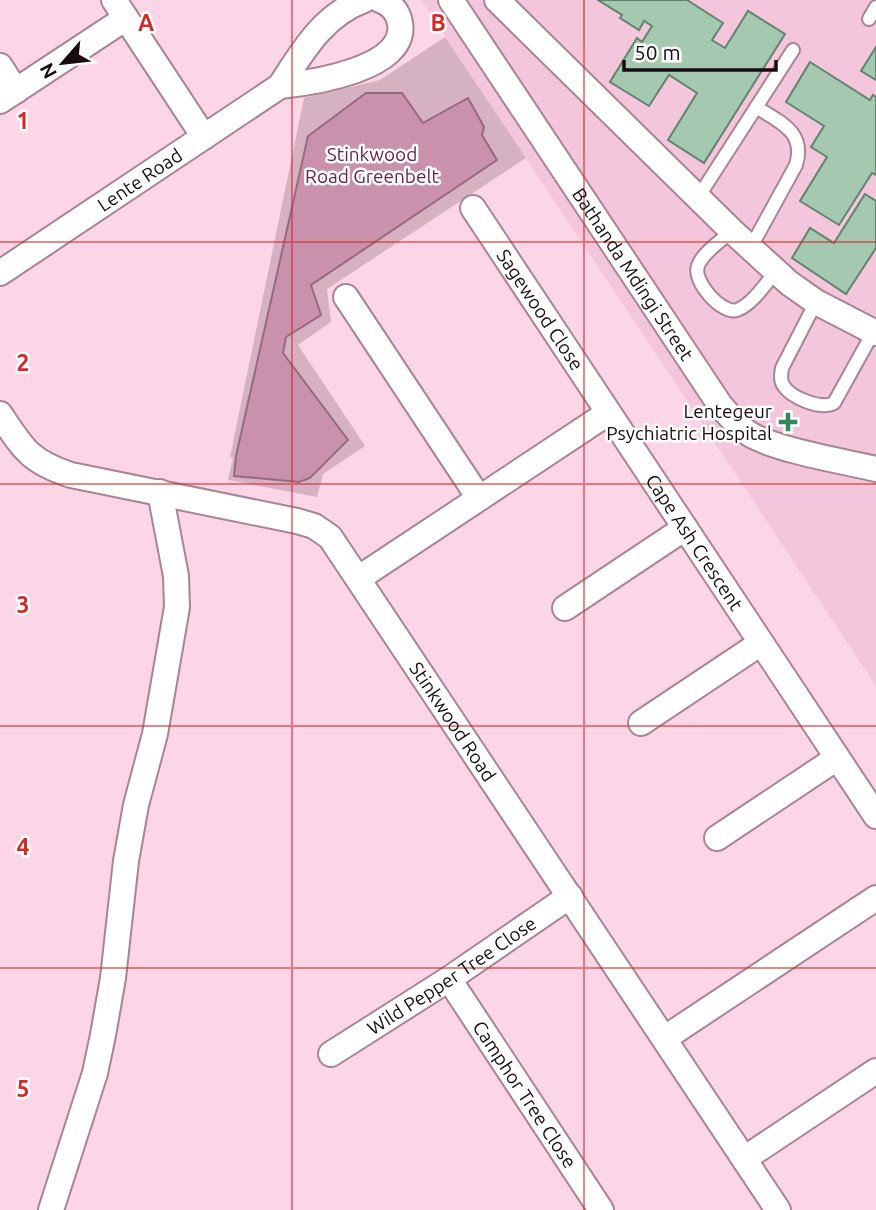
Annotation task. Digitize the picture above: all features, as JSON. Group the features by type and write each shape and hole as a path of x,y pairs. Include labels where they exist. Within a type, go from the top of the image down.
{"street":[{"name":"Lente Road","path":"280,86 348,73 389,51 398,39 401,24 395,10 380,0"},
{"name":"Bathanda Mdingi Street","path":"451,0 720,405 734,421 756,438 773,444 876,468"},
{"path":"497,0 776,271 816,302 875,331"},
{"name":"Lente Road","path":"0,272 280,86 310,40 350,3"},
{"path":"0,66 8,96 120,9 204,137"},
{"name":"Sagewood Close","path":"473,208 608,413"},
{"path":"346,297 479,498"},
{"path":"359,578 608,413"},
{"name":"Cape Ash Crescent","path":"608,413 876,816"},
{"name":"Stinkwood Road","path":"0,414 29,455 46,467 71,475 314,526 330,537 779,1210"},
{"path":"51,1210 94,1073 103,1035 113,978 126,861 136,805 155,734 177,607 176,576 160,492"},
{"path":"565,608 685,528"},
{"path":"641,723 761,643"},
{"path":"717,838 838,758"},
{"name":"Wild Pepper Tree Close","path":"331,1054 449,979 570,896"},
{"path":"664,1038 876,898"},
{"name":"Camphor Tree Close","path":"449,979 601,1210"},
{"path":"744,1158 876,1071"}],"lane":[{"path":"869,19 876,7"},
{"path":"699,196 793,50"},
{"path":"756,107 789,127 798,143 796,165 742,239 700,261 696,273 699,282 720,306 728,311 735,311 746,305 776,271"},
{"path":"816,302 782,368 781,380 792,394 821,406 834,403 875,331"}],"shaded area":[{"name":"Lentegeur Psychiatric Hospital","path":"421,0 876,0 876,686 526,158"},
{"name":"Stinkwood Road Greenbelt","path":"366,93 402,93 423,123 468,98 484,127 482,135 497,160 311,285 321,315 286,337 283,353 348,440 310,478 299,482 234,476 236,456 308,136"}],"green space":[{"name":"Stinkwood Road Greenbelt","path":"445,37 526,158 327,289 331,322 298,345 365,446 323,474 317,497 228,480 233,458 230,457 304,98 380,80"}],"building":[{"path":"598,0 687,0 723,23 712,40 725,48 748,11 785,34 704,163 668,140 697,93 669,75 649,106 610,82 637,38 642,42 652,26 644,21 639,30"},
{"path":"876,47 876,80 861,71"},
{"path":"810,62 870,100 873,95 876,97 876,175 872,173 839,225 800,201 827,157 811,147 824,126 786,102"},
{"path":"865,194 876,201 876,248 846,294 792,258 810,228 834,243"}],"place":[{"name":"Lentegeur Psychiatric Hospital","path":"788,422"}]}
